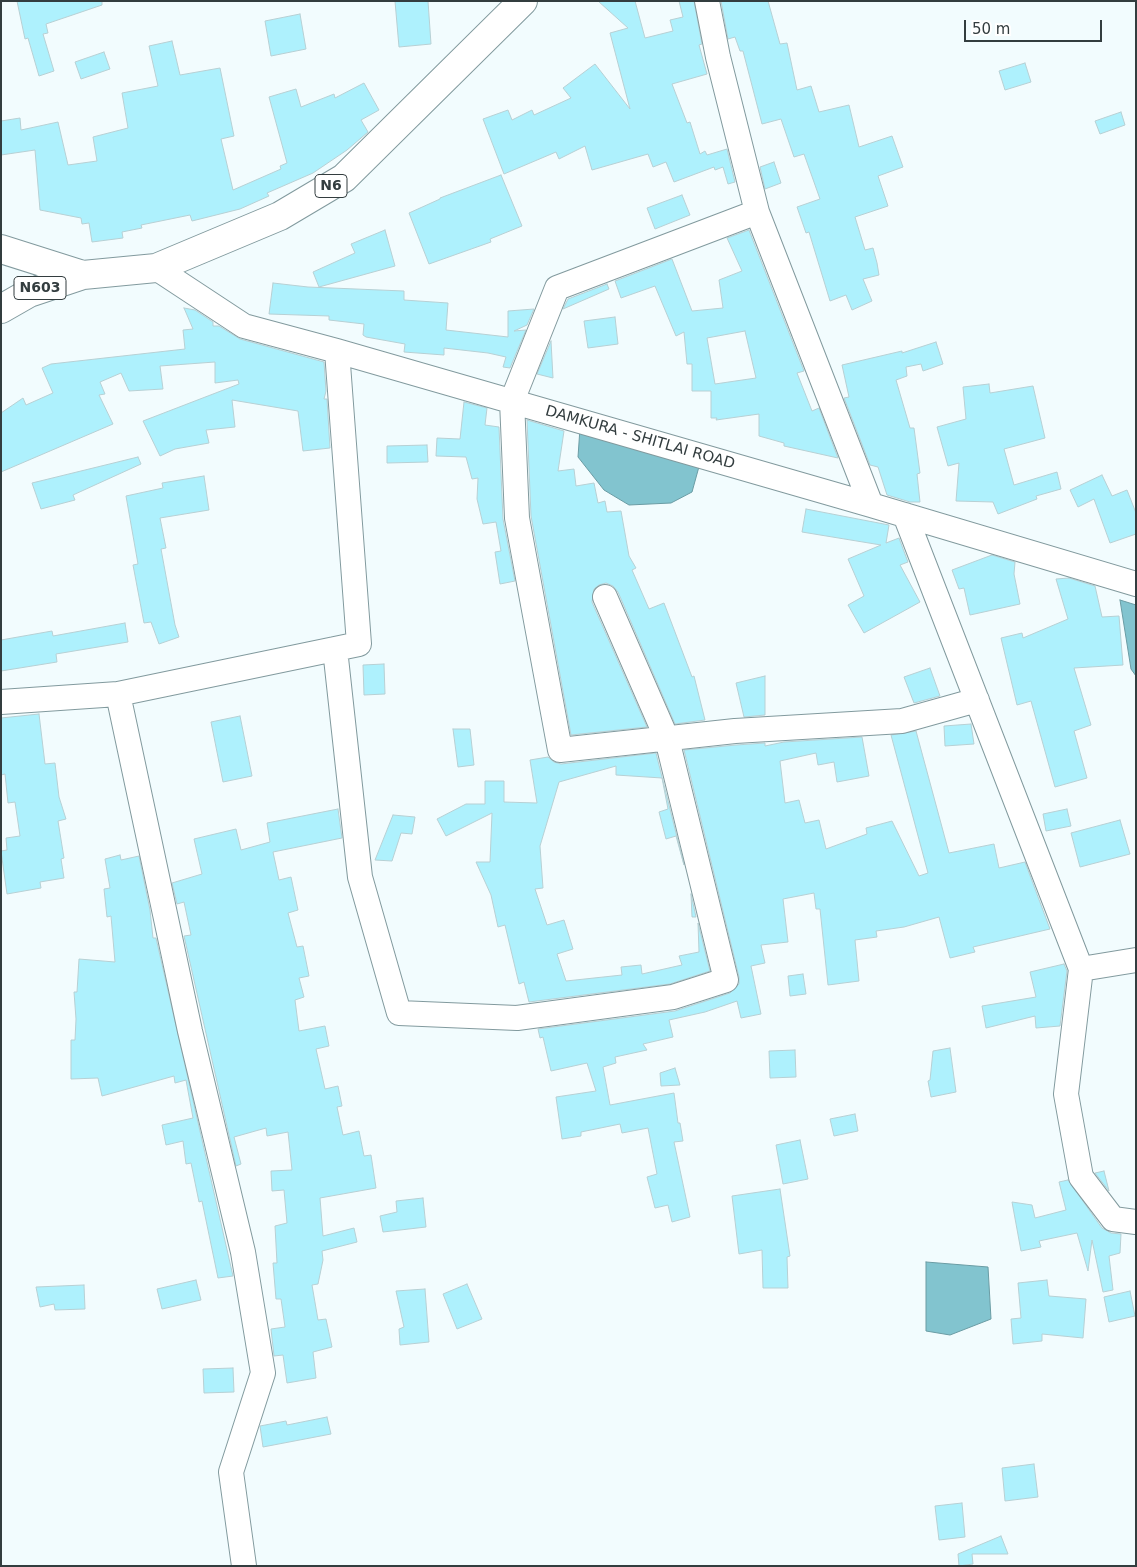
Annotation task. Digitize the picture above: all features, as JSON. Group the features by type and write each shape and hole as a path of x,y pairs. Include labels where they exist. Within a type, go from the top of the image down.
{"highway":[{"name":"N6","path":"1,249 83,275 156,268 280,216 344,178 523,1"},
{"name":"N603","path":"1,309 28,293 83,275"}],"street":[{"path":"707,1 718,57 757,212 871,505"},
{"path":"757,212 557,288 512,401 517,518 560,750 735,731 902,721 977,700"},
{"name":"DAMKURA - SHITLAI ROAD","path":"156,268 244,326 512,401 1136,584"},
{"path":"1,702 118,694 359,644 337,351"},
{"path":"905,515 1081,969 1066,1094 1081,1177 1113,1220 1136,1222"},
{"path":"335,649 360,877 399,1013 517,1018 673,997 726,980 667,739 605,597"},
{"path":"118,694 190,1031 243,1252 263,1373 232,1472 244,1566"},
{"path":"1081,969 1136,960"}],"water":[{"path":"580,428 700,463 692,492 671,503 629,505 604,490 578,457"},
{"path":"1120,600 1136,605 1136,676 1131,669"},
{"path":"926,1262 988,1267 991,1319 950,1335 926,1331"}],"building":[{"path":"17,1 102,1 102,5 46,24 48,33 43,34 54,71 39,76 28,38 25,39"},
{"path":"395,1 428,1 431,44 399,47"},
{"path":"598,1 635,1 645,38 673,31 670,20 683,17 679,1 694,1 702,44 699,45 707,74 672,84 687,123 690,122 700,154 705,151 707,155 727,149 735,182 728,184 723,167 715,170 714,167 674,182 666,162 653,167 648,154 592,170 585,146 559,159 556,152 504,174 483,119 508,110 512,120 532,110 534,115 571,98 563,88 595,64 630,109 610,33 628,28"},
{"path":"721,1 768,1 780,44 787,43 797,90 811,86 819,112 849,105 859,147 892,136 903,167 878,176 888,206 855,217 865,250 873,248 877,263 879,275 863,279 872,301 852,310 846,295 830,301 809,232 806,233 797,207 820,199 804,154 794,157 781,119 762,124 743,51 740,51 735,37 728,39"},
{"path":"300,14 306,49 271,56 265,21"},
{"path":"172,41 180,75 220,68 234,136 221,139 233,190 281,169 280,166 287,163 269,97 296,89 301,107 334,94 335,98 364,83 379,110 361,120 368,132 347,150 313,173 267,193 269,196 240,209 192,221 190,215 141,225 142,228 122,232 123,238 92,242 89,223 82,224 81,218 40,210 35,150 1,155 1,121 20,118 21,130 58,122 68,165 97,161 93,137 128,128 122,93 158,86 149,46"},
{"path":"104,52 110,69 81,79 75,62"},
{"path":"1025,63 1031,82 1005,90 999,71"},
{"path":"1121,112 1125,125 1100,134 1095,121"},
{"path":"774,162 781,183 765,189 760,167"},
{"path":"501,175 522,226 490,239 491,242 429,264 409,213 440,198"},
{"path":"682,195 690,215 655,229 647,208"},
{"path":"385,230 395,266 319,287 313,272 355,253 351,244"},
{"path":"749,230 804,371 797,373 812,411 819,408 838,458 784,446 784,443 759,436 759,414 716,420 717,418 711,418 711,391 692,391 692,364 687,364 684,332 676,336 655,286 621,298 615,281 672,259 692,311 723,308 719,280 742,271 727,238","holes":["745,331 756,378 715,384 707,338"]},
{"path":"273,283 308,287 404,291 404,300 448,303 446,330 508,337 508,311 534,309 527,325 514,331 526,330 510,368 503,367 506,357 488,353 444,348 444,355 404,352 405,344 363,335 364,324 329,320 329,316 269,314"},
{"path":"607,284 609,289 563,309 568,299"},
{"path":"184,308 195,310 213,322 213,326 219,326 240,339 324,362 326,391 324,399 327,399 330,448 303,451 298,411 232,400 235,427 206,430 209,443 175,449 160,456 143,421 239,384 238,380 215,383 215,362 160,366 163,389 129,391 121,373 100,382 105,394 99,395 113,424 1,472 1,413 23,398 26,405 53,393 42,368 51,364 185,349 183,330 193,329"},
{"path":"615,317 618,344 588,348 584,321"},
{"path":"551,341 553,378 537,374"},
{"path":"936,342 943,364 923,371 921,364 906,367 907,376 896,380 910,428 914,428 920,473 917,474 920,502 910,502 887,495 878,467 870,465 844,398 849,397 842,365 902,351 902,353"},
{"path":"989,384 990,393 1033,386 1045,438 1004,449 1014,485 1057,472 1061,489 1036,496 1037,499 998,514 993,502 956,501 959,463 948,466 937,427 966,419 963,387"},
{"path":"464,402 487,408 485,425 499,427 503,519 515,581 500,584 495,552 501,551 496,522 483,524 477,499 478,478 472,479 466,457 436,456 437,438 460,439"},
{"path":"527,420 564,431 558,471 574,469 576,486 594,483 598,503 605,501 607,512 621,511 629,556 636,568 632,570 649,609 664,603 692,677 694,676 705,720 675,724 618,592 613,586 606,583 594,589 592,602 647,727 571,735 531,516"},
{"path":"427,445 428,462 387,463 387,446"},
{"path":"138,457 141,464 73,495 75,500 41,509 32,483"},
{"path":"1102,475 1112,496 1127,490 1136,513 1136,534 1110,543 1094,499 1078,507 1070,490"},
{"path":"204,476 209,510 160,518 166,548 161,549 175,625 179,637 159,644 151,622 144,623 133,565 138,564 126,496 163,488 162,483"},
{"path":"806,509 889,525 886,543 899,538 908,562 900,565 920,602 864,633 848,605 864,596 848,559 881,545 802,532"},
{"path":"992,555 1015,562 1014,574 1020,604 970,615 964,588 959,589 952,570"},
{"path":"1069,578 1095,586 1102,617 1119,616 1123,665 1074,668 1091,725 1074,731 1087,778 1055,787 1031,701 1017,705 1001,638 1022,633 1023,638 1068,619 1056,579"},
{"path":"125,623 128,642 56,654 57,662 1,671 1,640 52,631 53,636"},
{"path":"384,664 385,694 364,695 363,665"},
{"path":"930,668 940,696 914,703 904,677"},
{"path":"765,676 765,715 744,717 736,683"},
{"path":"39,714 45,764 55,763 59,797 66,819 58,821 64,858 61,859 64,878 40,882 41,888 7,894 1,851 7,850 6,838 20,836 15,802 8,803 5,774 1,775 1,718"},
{"path":"240,716 252,776 223,782 211,722"},
{"path":"971,724 974,744 945,746 944,726"},
{"path":"453,729 470,729 474,765 458,767"},
{"path":"916,731 949,853 994,844 999,868 1025,862 1050,929 973,947 975,952 950,958 939,917 904,927 876,931 877,937 855,940 859,981 828,985 820,909 816,909 814,893 783,899 788,942 761,945 765,963 751,966 761,1014 741,1018 737,1001 705,1012 669,1020 673,1037 643,1044 647,1050 615,1057 616,1063 603,1067 610,1105 674,1093 678,1123 680,1123 683,1141 674,1142 690,1217 672,1222 668,1205 655,1208 647,1177 657,1174 648,1128 622,1133 620,1124 581,1132 581,1136 562,1139 556,1097 596,1091 587,1063 551,1071 543,1037 540,1038 538,1029 675,1011 730,993 739,984 739,977 684,750 765,743 765,746 784,742 862,737 869,776 837,782 834,762 818,765 816,753 780,761 785,803 799,800 805,823 819,820 826,849 867,834 866,828 892,821 919,876 928,873 891,735"},
{"path":"656,753 684,865 676,836 666,839 659,812 668,809 662,778 616,775 616,766 559,782 540,846 543,888 535,889 547,925 564,920 573,949 557,954 566,981 622,975 621,967 641,965 642,974 682,965 679,956 699,952 698,923 710,971 670,984 529,1002 524,982 519,984 505,925 498,927 491,895 476,862 490,862 492,813 446,836 437,819 466,804 485,804 485,781 504,781 504,802 537,803 530,760 548,757 554,762 561,764"},
{"path":"338,809 342,838 273,852 279,880 291,877 298,910 288,913 297,947 303,946 309,976 299,978 304,997 295,1000 299,1031 325,1026 329,1046 316,1049 325,1089 338,1086 342,1106 337,1107 343,1135 359,1131 364,1156 371,1155 376,1188 320,1198 323,1236 354,1228 357,1242 322,1251 323,1260 318,1284 312,1285 318,1320 326,1319 332,1347 313,1352 316,1378 287,1383 283,1355 274,1356 271,1329 285,1327 281,1299 276,1299 273,1263 277,1263 275,1226 287,1223 284,1190 272,1191 271,1171 292,1170 288,1132 267,1136 266,1128 234,1137 241,1164 236,1166 184,936 191,935 184,902 177,904 172,883 202,874 194,839 236,829 241,850 270,842 267,823"},
{"path":"1067,809 1071,826 1046,831 1043,814"},
{"path":"393,815 415,817 412,834 401,833 392,861 375,860"},
{"path":"1120,820 1130,854 1080,867 1071,833"},
{"path":"120,855 121,860 139,856 150,910 153,938 156,938 233,1276 218,1278 202,1201 199,1202 191,1163 186,1164 183,1141 166,1145 162,1125 193,1118 186,1080 175,1083 174,1076 102,1096 98,1078 71,1079 71,1040 75,1040 76,1019 74,992 77,992 79,959 115,962 111,916 107,917 104,889 110,888 105,859"},
{"path":"691,894 696,917 692,917"},
{"path":"1064,964 1067,971 1060,1026 1036,1028 1035,1016 986,1028 982,1006 1036,997 1030,972"},
{"path":"803,974 806,994 790,996 788,976"},
{"path":"950,1048 956,1092 931,1097 928,1081 930,1080 933,1051"},
{"path":"795,1050 796,1077 770,1078 769,1051"},
{"path":"675,1068 680,1085 661,1086 660,1073"},
{"path":"855,1114 858,1131 834,1136 830,1119"},
{"path":"800,1140 808,1179 783,1184 776,1145"},
{"path":"1104,1171 1109,1191 1095,1173"},
{"path":"1068,1180 1102,1228 1111,1233 1121,1234 1120,1253 1109,1256 1113,1290 1103,1292 1092,1240 1088,1271 1077,1233 1039,1241 1041,1247 1021,1251 1012,1202 1032,1205 1035,1218 1066,1210 1059,1182"},
{"path":"780,1189 790,1256 787,1257 788,1288 763,1288 762,1250 739,1254 732,1196"},
{"path":"423,1198 426,1227 383,1232 380,1216 397,1212 396,1201"},
{"path":"196,1280 201,1300 162,1309 157,1289"},
{"path":"1047,1280 1049,1296 1086,1299 1083,1338 1042,1334 1042,1341 1013,1344 1011,1319 1021,1318 1018,1283"},
{"path":"467,1284 482,1319 457,1329 443,1294"},
{"path":"84,1285 85,1309 55,1310 54,1304 40,1307 36,1287"},
{"path":"425,1289 429,1342 400,1345 399,1329 404,1327 396,1291"},
{"path":"1130,1291 1135,1316 1109,1322 1104,1297"},
{"path":"233,1368 234,1392 204,1393 203,1369"},
{"path":"327,1417 331,1434 263,1447 260,1426 286,1421 287,1425"},
{"path":"1034,1464 1038,1497 1005,1501 1002,1468"},
{"path":"962,1503 965,1537 939,1540 935,1506"},
{"path":"1001,1536 1008,1554 972,1554 973,1564 959,1566 958,1554"}]}
